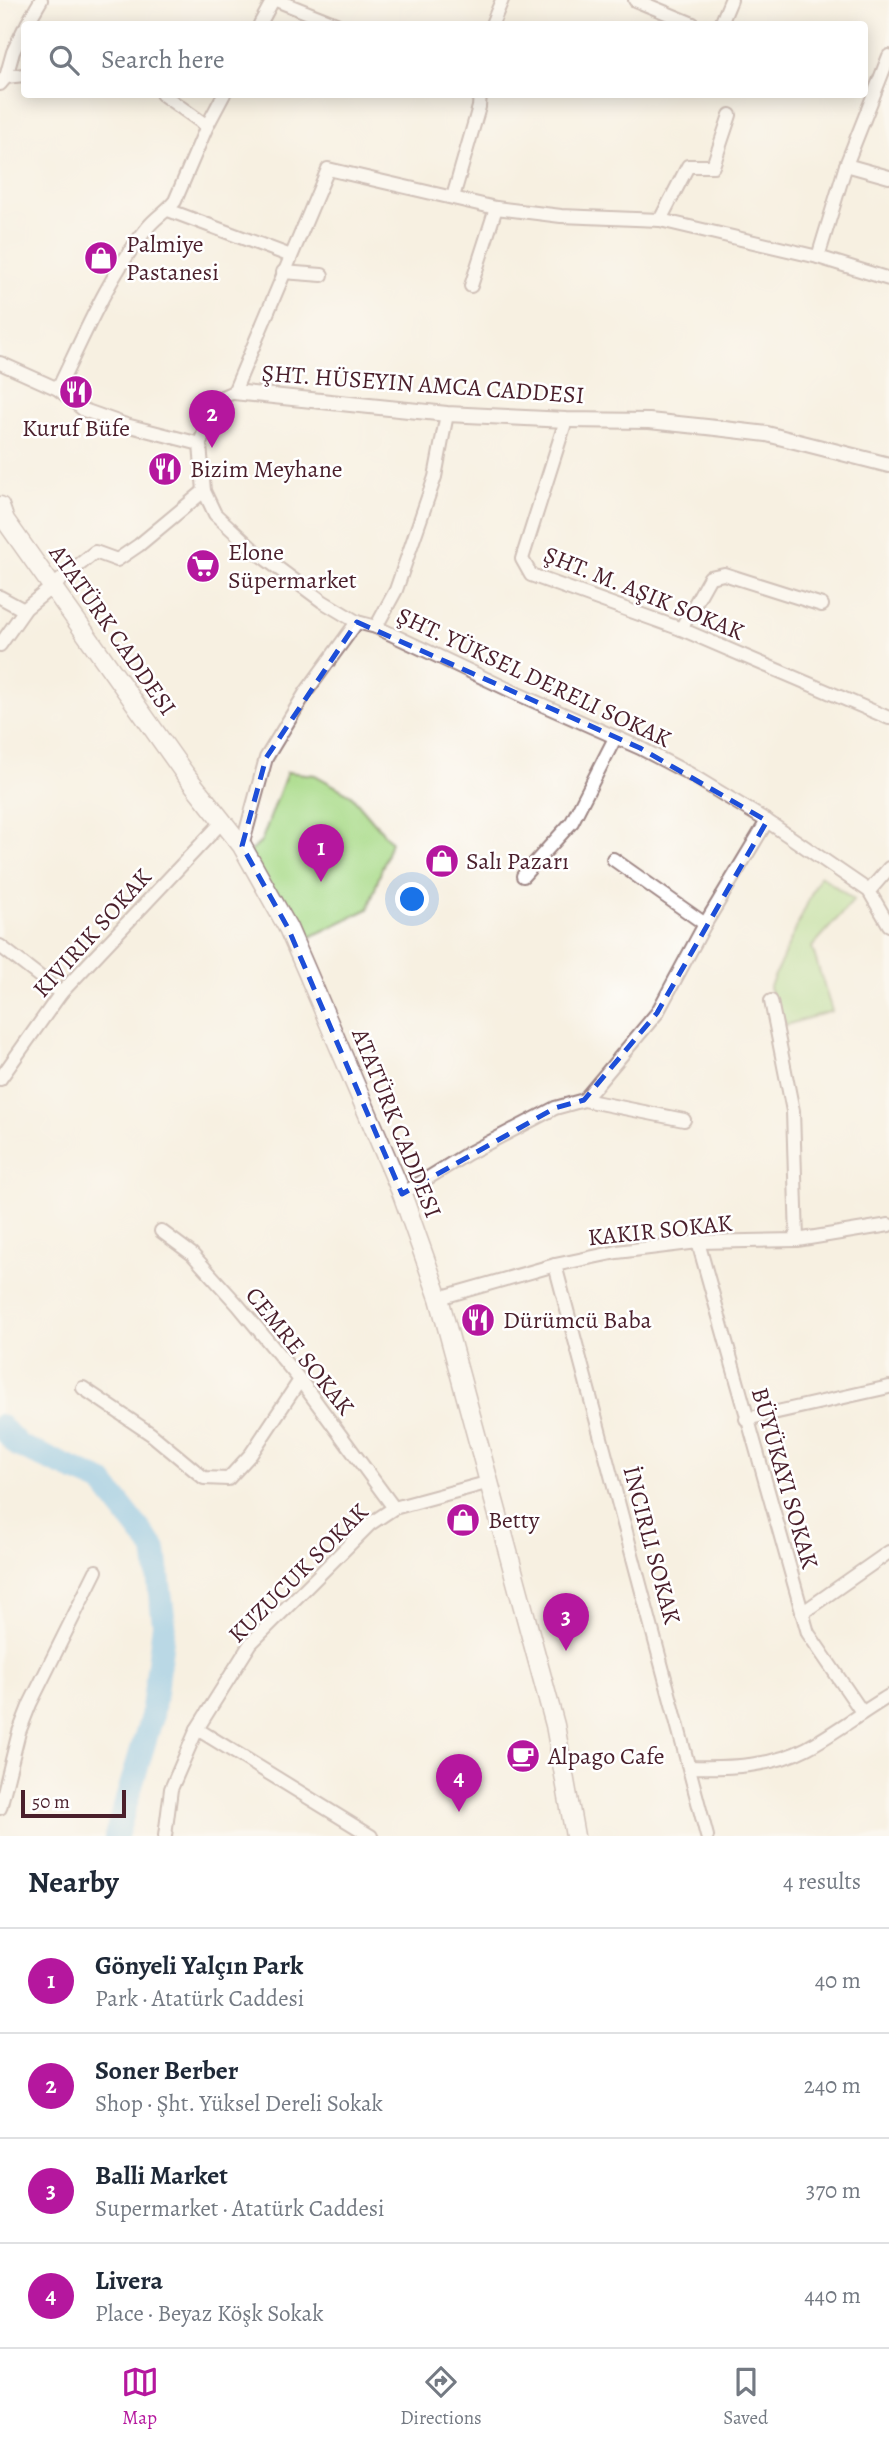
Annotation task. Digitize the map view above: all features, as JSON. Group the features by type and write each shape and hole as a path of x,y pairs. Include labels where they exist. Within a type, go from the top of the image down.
{"main road":[{"name":"ATATÜRK CADDESI","path":"0,506 5,520 185,774 242,846 288,928 402,1194 439,1298 555,1725 575,1836"}],"street":[{"path":"29,21 41,0"},
{"path":"262,21 274,0 328,21"},
{"path":"493,21 502,0"},
{"path":"635,0 686,21"},
{"path":"722,21 730,0"},
{"path":"3,80 21,37"},
{"path":"818,257 846,165 889,56"},
{"path":"3,80 21,76"},
{"path":"168,98 207,126"},
{"path":"58,389 107,288 149,225 175,201 222,98"},
{"path":"453,197 480,98"},
{"path":"660,220 688,166 713,166 730,115"},
{"path":"846,165 889,177"},
{"path":"234,392 328,169 496,208 561,216 660,220 818,257 889,279"},
{"path":"471,286 496,208"},
{"path":"168,210 291,256"},
{"path":"283,272 322,275"},
{"path":"0,363 58,389 83,410 126,425 201,444"},
{"name":"ŞHT. HÜSEYIN AMCA CADDESI","path":"201,444 211,409 222,397 234,392 447,414 649,421 767,434 889,465"},
{"path":"376,627 396,590 435,477 447,414"},
{"path":"566,420 522,559 531,575 681,629 889,718"},
{"name":"ŞHT. YÜKSEL DERELI SOKAK","path":"201,444 204,491 215,514 255,551 322,601 357,622 376,627 676,767 766,821 869,891 889,925"},
{"path":"0,645 24,610 95,552 117,560 204,491"},
{"path":"681,629 710,577 724,574 822,605"},
{"path":"0,597 24,610"},
{"path":"242,846 267,758 306,692 357,622"},
{"path":"523,876 572,822 615,738"},
{"path":"0,1079 61,993 223,821"},
{"path":"584,1100 657,1013 705,924 766,821"},
{"path":"613,859 705,924"},
{"path":"869,891 889,868"},
{"path":"0,946 61,993"},
{"path":"771,1001 793,1111 797,1240"},
{"path":"402,1194 467,1154 555,1108 584,1100 684,1120"},
{"path":"439,1298 555,1265 617,1252 698,1242 797,1240 889,1225"},
{"name":"CEMRE SOKAK","path":"162,1231 192,1254 300,1380 394,1508"},
{"path":"698,1242 808,1633 862,1712"},
{"name":"İNCIRLI SOKAK","path":"555,1265 707,1836"},
{"path":"83,1388 151,1434 204,1478 228,1479 251,1454 300,1380"},
{"path":"746,1419 889,1387"},
{"name":"KUZUCUK SOKAK","path":"165,1836 171,1790 197,1729 251,1643 370,1524 394,1508 490,1482"},
{"path":"802,1613 889,1552"},
{"path":"0,1808 3,1782 30,1704 96,1571"},
{"path":"690,1767 738,1768 805,1749 889,1696"},
{"path":"197,1729 371,1836"}],"highlighted area":[{"path":"357,622 640,748 767,821 657,1013 584,1100 555,1108 402,1194 288,928 242,846 266,758"}],"green space":[{"path":"287,772 315,775 351,795 391,842 368,909 302,941 248,854 261,842"},
{"path":"820,875 854,900 812,947 832,1011 786,1025 769,988"}],"waterway":[{"path":"0,1426 19,1446 102,1482 155,1550 164,1624 152,1716 116,1836"}],"place":[{"name":"Palmiye Pastanesi","path":"101,258"},
{"name":"Kuruf Büfe","path":"76,392"},
{"name":"Soner Berber","path":"212,448"},
{"name":"Bizim Meyhane","path":"165,469"},
{"name":"Elone Süpermarket","path":"203,566"},
{"name":"Salı Pazarı","path":"442,861"},
{"name":"Gönyeli Yalçın Park","path":"321,882"},
{"name":"Dürümcü Baba","path":"478,1320"},
{"name":"Betty","path":"463,1520"},
{"name":"Balli Market","path":"566,1651"},
{"name":"Alpago Cafe","path":"523,1756"},
{"name":"Livera","path":"459,1812"}]}
